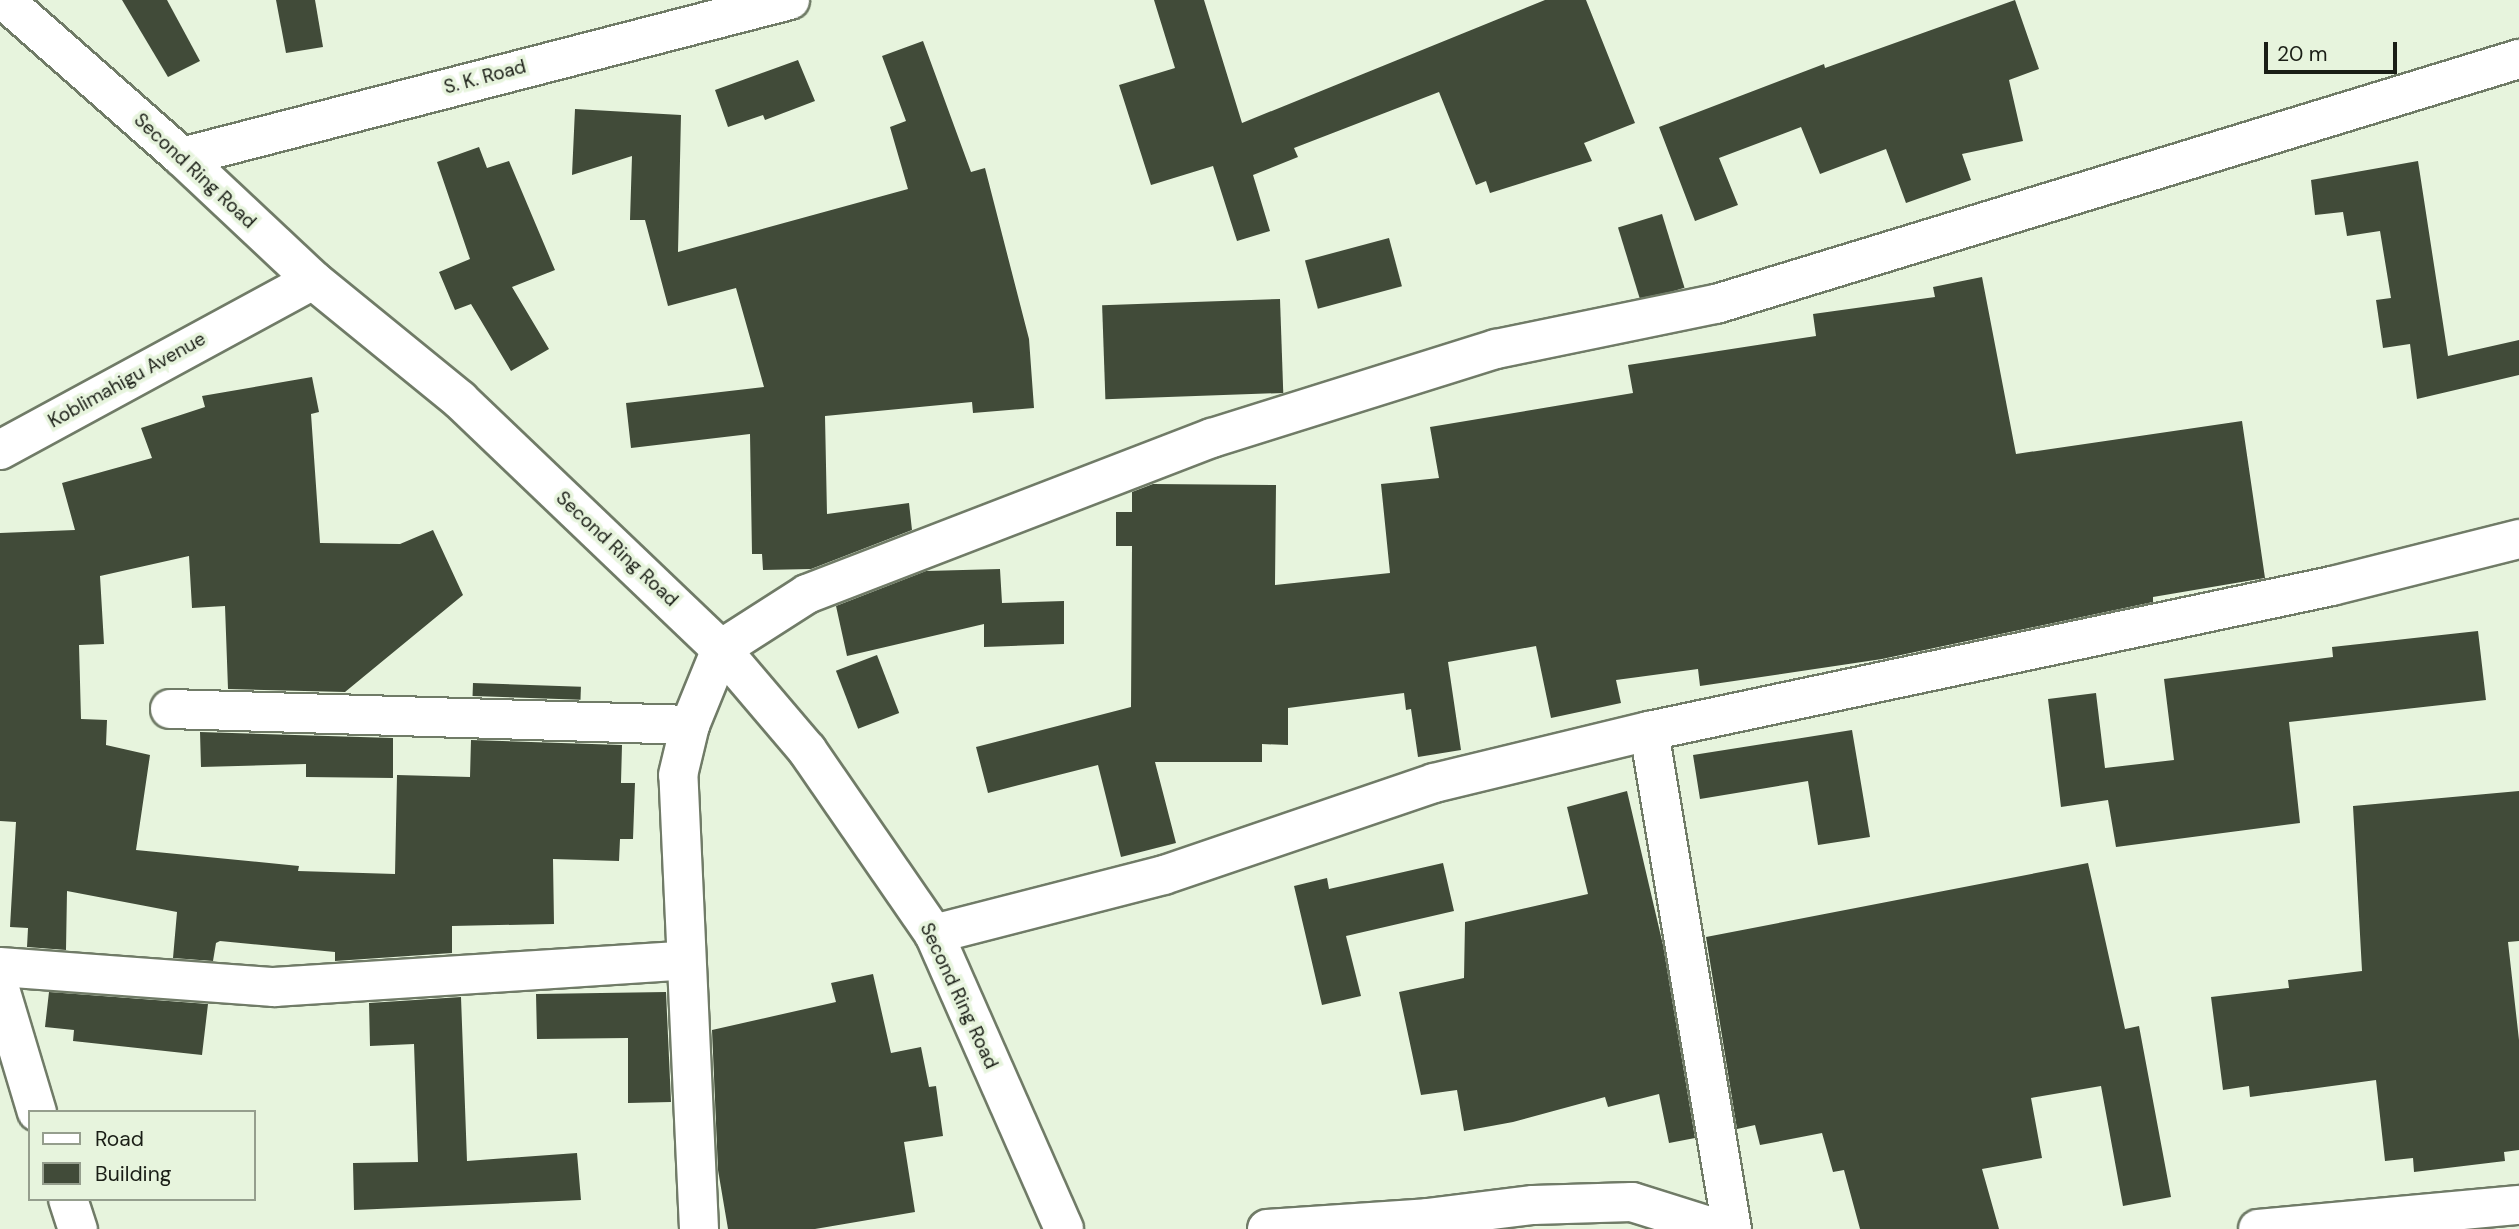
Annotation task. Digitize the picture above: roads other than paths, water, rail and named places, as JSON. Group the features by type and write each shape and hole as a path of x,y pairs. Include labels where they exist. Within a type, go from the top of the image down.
{"street":[{"name":"Second Ring Road","path":"4,0 182,157 313,280 460,400 721,649 807,750 934,934 1064,1229"},
{"name":"S. K. Road","path":"182,157 790,0"},
{"path":"699,1229 678,775 690,725 721,649 807,594 1212,438 1496,349 1716,304 2519,59"},
{"name":"Koblimahigu Avenue","path":"0,450 313,280"},
{"path":"934,934 1164,875 1434,783 1649,731 2332,586 2519,539"},
{"path":"170,709 690,725"},
{"path":"1649,731 1732,1229"},
{"path":"0,967 274,987 686,960"},
{"path":"0,989 36,1110"},
{"path":"69,1201 78,1229"},
{"path":"1266,1229 1427,1218 1533,1205 1632,1202 1718,1229"},
{"path":"2259,1229 2519,1205"}]}
